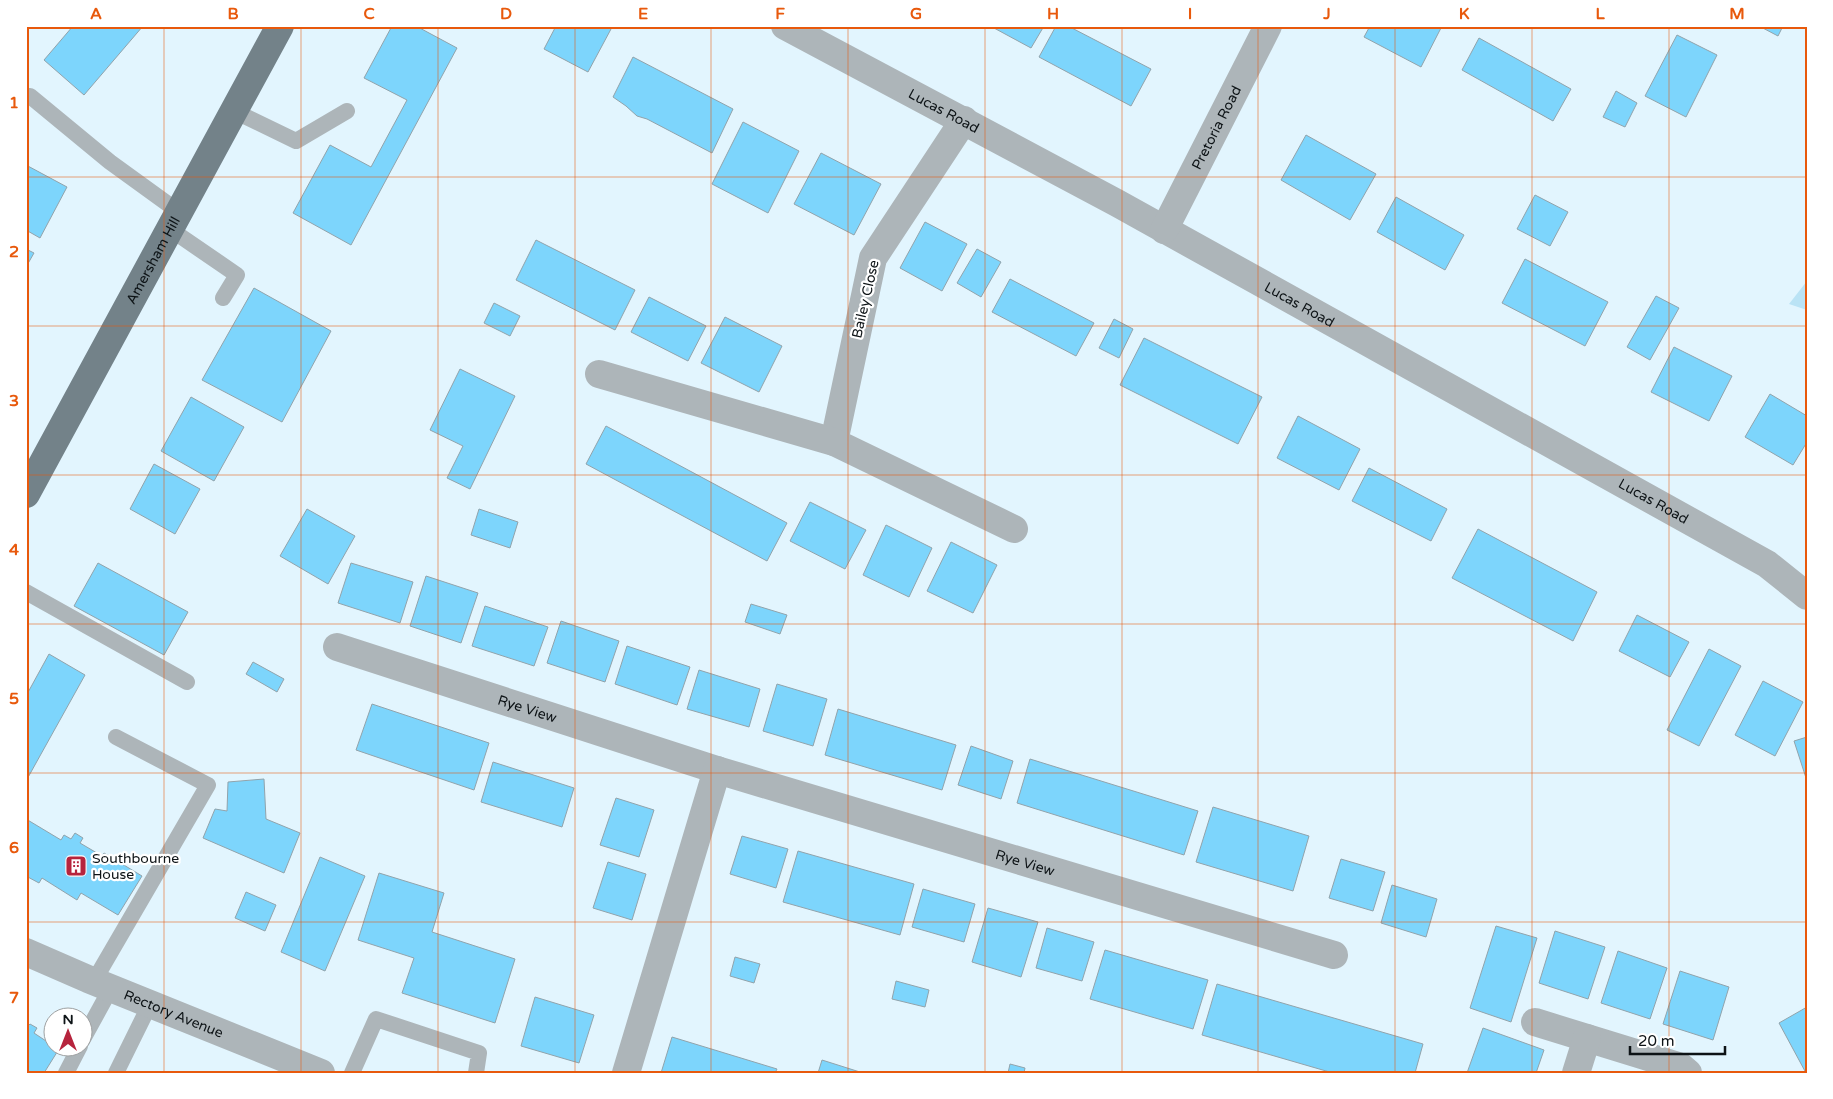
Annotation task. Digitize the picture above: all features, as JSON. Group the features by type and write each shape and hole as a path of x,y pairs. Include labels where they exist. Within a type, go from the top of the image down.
{"main road":[{"name":"Amersham Hill","path":"26,494 280,26"}],"street":[{"name":"Lucas Road","path":"786,26 964,120 1767,564 1807,596"},
{"name":"Pretoria Road","path":"1164,230 1268,26"},
{"name":"Bailey Close","path":"834,442 873,258 964,120"},
{"path":"599,374 834,442 1014,529"},
{"name":"Rye View","path":"338,647 717,770 1334,955"},
{"path":"626,1073 717,770"},
{"name":"Rectory Avenue","path":"26,952 102,985 321,1073"},
{"path":"1535,1022 1681,1066 1688,1073"},
{"path":"1576,1073 1587,1038"}],"lane":[{"path":"30,96 110,162 174,221 237,274 223,298"},
{"path":"234,111 296,141 347,111"},
{"path":"26,592 187,682"},
{"path":"92,1013 102,985 208,785 116,737"},
{"path":"116,1073 150,1004"},
{"path":"352,1073 376,1019 480,1053 476,1073"},
{"path":"66,1073 75,1056"}],"shaded area":[{"path":"1807,281 1807,310 1789,304"}],"building":[{"path":"73,26 143,26 84,95 44,60"},
{"path":"392,26 416,26 457,48 351,245 293,213 330,145 371,167 407,100 364,78"},
{"path":"556,26 605,26 611,29 588,72 544,49"},
{"path":"995,26 1044,26 1031,48 994,28"},
{"path":"1056,26 1068,26 1151,69 1131,106 1039,57"},
{"path":"1370,26 1442,26 1421,67 1364,37"},
{"path":"1759,26 1783,26 1778,36"},
{"path":"1677,35 1717,55 1686,117 1645,96"},
{"path":"1479,38 1571,89 1553,121 1462,70"},
{"path":"633,57 733,109 712,153 647,119 637,116 613,97"},
{"path":"1616,91 1637,103 1625,127 1603,117"},
{"path":"743,122 799,151 768,213 712,184"},
{"path":"1306,135 1376,174 1350,220 1281,180"},
{"path":"821,153 881,184 854,235 794,204"},
{"path":"26,165 67,187 40,238 26,230"},
{"path":"1535,195 1568,212 1550,246 1517,229"},
{"path":"1396,197 1464,235 1445,270 1377,232"},
{"path":"925,222 967,244 942,291 900,268"},
{"path":"536,240 635,290 615,330 516,280"},
{"path":"26,249 34,253 26,267"},
{"path":"977,249 1001,262 981,297 957,283"},
{"path":"1525,259 1608,302 1585,346 1502,303"},
{"path":"1010,279 1094,323 1076,356 992,312"},
{"path":"254,288 331,331 282,422 202,380"},
{"path":"1656,296 1679,308 1650,360 1627,347"},
{"path":"649,297 706,326 688,361 631,332"},
{"path":"494,303 520,316 510,336 484,323"},
{"path":"725,317 782,346 759,392 701,363"},
{"path":"1114,319 1133,329 1119,358 1099,348"},
{"path":"1144,338 1262,397 1238,444 1120,385"},
{"path":"1674,347 1732,376 1709,421 1651,392"},
{"path":"460,369 515,396 470,489 447,478 463,446 430,430"},
{"path":"1770,394 1807,416 1807,442 1793,465 1745,437"},
{"path":"191,397 244,427 214,481 161,451"},
{"path":"1298,416 1360,449 1339,490 1277,458"},
{"path":"606,426 787,523 767,561 586,464"},
{"path":"154,464 200,489 175,534 130,509"},
{"path":"1369,468 1447,509 1431,541 1352,501"},
{"path":"810,502 866,530 845,569 790,541"},
{"path":"307,509 355,536 328,584 280,556"},
{"path":"479,509 518,522 510,548 471,535"},
{"path":"886,525 932,548 909,597 863,575"},
{"path":"1478,529 1597,592 1573,641 1452,578"},
{"path":"951,542 997,565 973,613 927,591"},
{"path":"98,563 188,612 164,655 74,606"},
{"path":"351,563 413,582 400,623 338,603"},
{"path":"426,576 478,593 461,643 410,626"},
{"path":"751,604 787,615 780,634 745,622"},
{"path":"485,606 548,627 534,666 472,646"},
{"path":"1637,615 1689,642 1670,677 1619,651"},
{"path":"561,621 619,641 605,682 547,663"},
{"path":"627,646 690,667 677,705 615,684"},
{"path":"1709,649 1741,666 1699,746 1667,730"},
{"path":"49,654 85,675 26,781 26,696"},
{"path":"253,662 284,679 277,692 246,674"},
{"path":"699,670 760,689 749,727 687,709"},
{"path":"1763,681 1803,702 1775,756 1735,735"},
{"path":"777,684 827,699 813,746 763,731"},
{"path":"372,704 489,743 474,790 356,750"},
{"path":"838,709 956,745 942,790 825,755"},
{"path":"1807,737 1807,781 1794,741"},
{"path":"971,746 1013,761 1001,799 958,785"},
{"path":"1030,759 1198,811 1184,855 1017,803"},
{"path":"493,762 574,788 562,827 481,802"},
{"path":"264,779 266,819 300,833 284,873 203,838 215,809 227,811 228,782"},
{"path":"616,798 654,810 639,857 600,845"},
{"path":"1213,807 1309,836 1293,891 1196,862"},
{"name":"Southbourne House","path":"26,819 61,840 64,835 71,839 75,833 83,838 80,843 102,856 104,853 142,876 118,915 81,893 77,900 42,878 39,883 26,876"},
{"path":"742,836 788,849 776,888 730,874"},
{"path":"798,851 914,884 900,935 783,902"},
{"path":"320,857 365,876 325,971 281,952"},
{"path":"1341,859 1385,872 1373,911 1329,898"},
{"path":"608,862 646,874 632,920 593,908"},
{"path":"379,873 444,893 432,932 515,959 495,1023 402,993 414,958 358,940"},
{"path":"1392,885 1437,899 1426,937 1381,923"},
{"path":"923,889 975,904 964,942 912,927"},
{"path":"246,892 276,905 265,931 235,918"},
{"path":"988,908 1038,922 1021,977 972,962"},
{"path":"1496,926 1537,938 1511,1022 1470,1008"},
{"path":"1047,928 1094,942 1082,981 1036,968"},
{"path":"1555,931 1605,947 1588,999 1539,983"},
{"path":"1105,950 1208,980 1193,1029 1090,999"},
{"path":"1618,951 1667,968 1650,1019 1601,1003"},
{"path":"735,957 760,964 754,983 730,976"},
{"path":"1680,971 1729,987 1713,1040 1663,1024"},
{"path":"896,981 929,990 925,1007 892,999"},
{"path":"1217,984 1423,1044 1415,1073 1333,1073 1202,1035"},
{"path":"535,997 594,1015 579,1063 521,1046"},
{"path":"1807,1007 1807,1073 1806,1073 1779,1023"},
{"path":"30,1024 37,1028 34,1033 42,1038 42,1056 55,1056 44,1073 26,1073 26,1028"},
{"path":"1483,1028 1544,1050 1536,1073 1467,1073"},
{"path":"672,1037 777,1069 775,1073 661,1073"},
{"path":"822,1060 863,1073 818,1073"},
{"path":"1010,1064 1025,1068 1024,1073 1008,1073"}],"place":[{"name":"Southbourne House","path":"76,866"}]}
